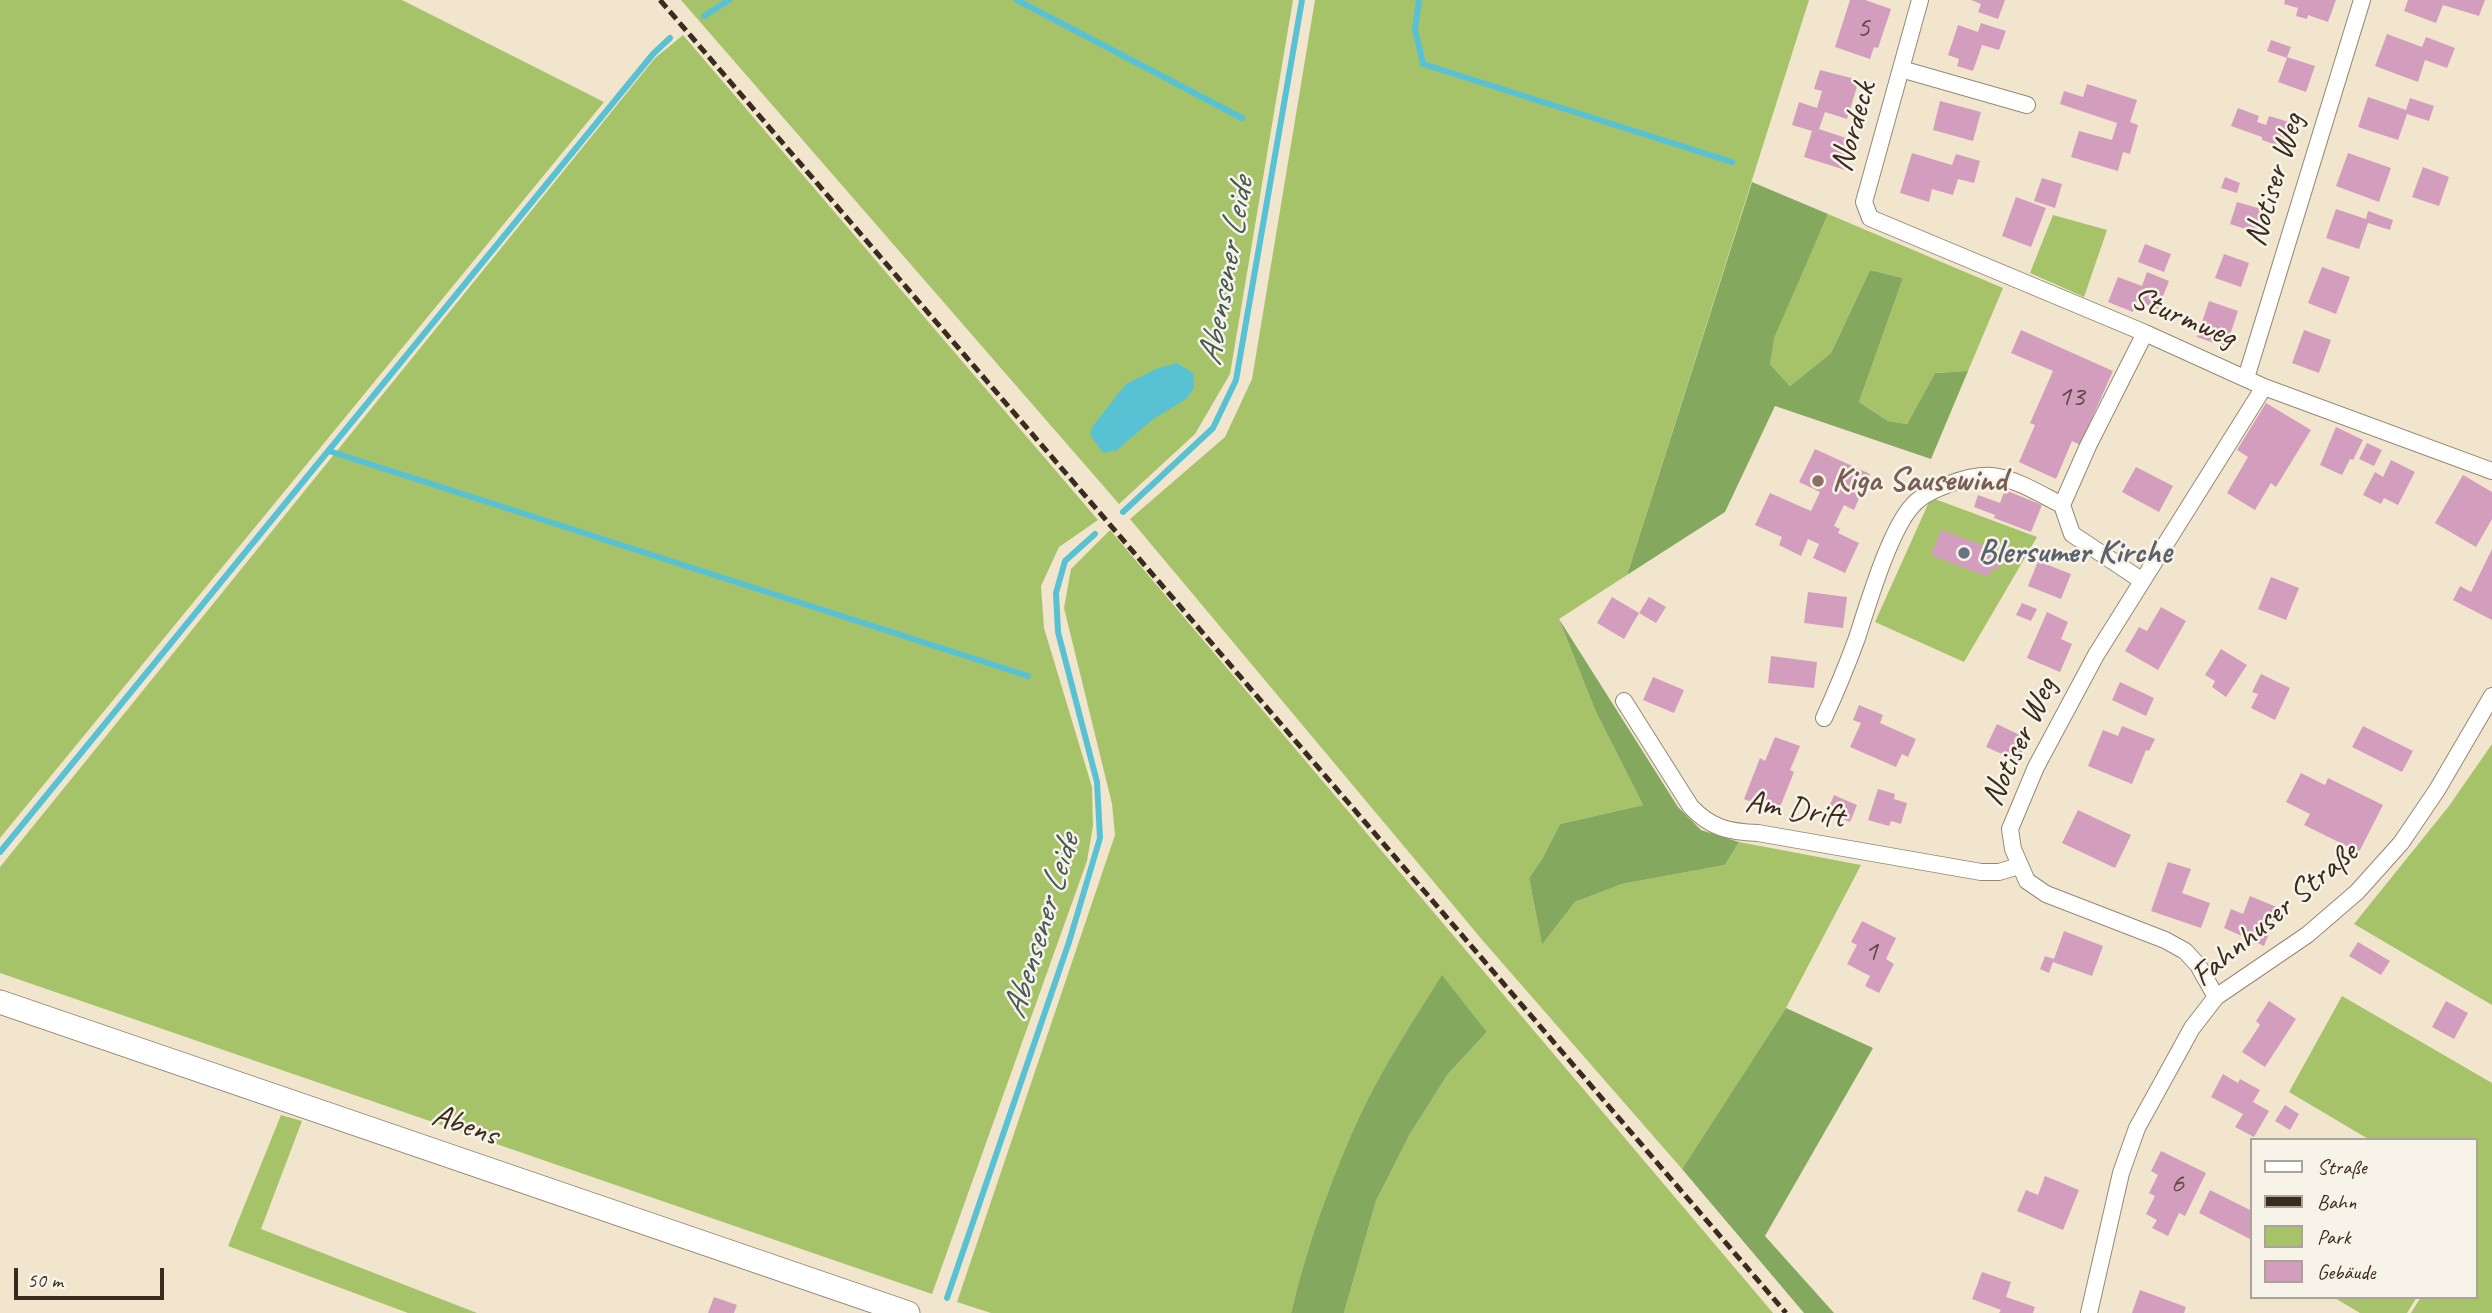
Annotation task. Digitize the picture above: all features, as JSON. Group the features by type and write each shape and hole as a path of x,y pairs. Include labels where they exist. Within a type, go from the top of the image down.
{"main road":[{"name":"Abens","path":"0,1002 908,1313"}],"street":[{"name":"Nordeck","path":"1864,202 1920,0"},
{"name":"Notiser Weg","path":"2246,377 2362,0"},
{"name":"Nordeck","path":"1901,69 2027,105"},
{"name":"Sturmweg","path":"1864,202 1870,218 1878,223 2145,333 2264,387 2492,471"},
{"path":"2141,580 2072,534 2062,505 2088,446 2145,333"},
{"name":"Notiser Weg","path":"2216,997 2198,965 2185,951 2165,940 2046,894 2027,881 2012,849 2010,829 2019,804 2077,689 2141,580 2264,387"},
{"path":"1824,718 1898,527 1914,502 1961,481 1992,476 2019,484 2062,505"},
{"name":"Fahnhuser Straße","path":"2089,1313 2122,1173 2137,1128 2192,1028 2216,997 2307,936 2357,892 2401,843 2437,790 2492,696"},
{"name":"Am Drift","path":"1624,701 1691,807 1705,822 1735,832 1758,833 1981,872 1999,872 2019,866"}],"green space":[{"path":"0,0 402,0 604,102 0,838"},
{"path":"681,0 1293,0 1230,374 1195,434 1119,504"},
{"path":"1315,0 1809,0 1627,575 1559,619 1595,710 1643,805 1560,824 1529,878 1542,945 1575,902 1622,884 1725,865 1739,842 1861,865 1786,1008 1682,1169 1484,942 1130,519 1225,437 1252,379"},
{"path":"683,35 1098,520 1059,547 1041,586 1044,628 1092,787 1093,826 1087,861 932,1294 0,973 0,867 655,58"},
{"path":"1752,182 1828,214 1774,338 1770,364 1790,386 1831,353 1870,270 1903,278 1859,402 1888,421 1907,424 1935,373 1968,371 1931,459 1775,406 1725,512 1627,575"},
{"path":"1828,214 2003,288 1968,371 1935,373 1907,424 1888,421 1859,402 1903,278 1870,270 1831,353 1790,386 1770,364 1773,338"},
{"path":"2053,215 2107,230 2084,297 2030,273"},
{"path":"1935,499 2037,537 1964,662 1875,622 1929,502"},
{"path":"1110,530 1773,1313 1344,1313 1376,1201 1410,1134 1448,1074 1487,1032 1442,976 1388,1061 1360,1115 1321,1212 1291,1313 991,1313 957,1302 1115,835 1112,804 1064,608 1071,569"},
{"path":"1559,619 1678,807 1701,830 1739,842 1725,865 1622,884 1575,902 1542,945 1529,878 1560,824 1643,805 1595,710"},
{"path":"2492,744 2492,1005 2354,924 2449,806"},
{"path":"1442,975 1487,1032 1448,1074 1410,1134 1376,1201 1344,1313 1291,1313 1321,1212 1360,1115 1388,1061"},
{"path":"2342,996 2492,1083 2492,1313 2411,1313 2420,1299 2478,1299 2478,1138 2367,1138 2289,1092"},
{"path":"1786,1008 1873,1048 1765,1236 1834,1313 1804,1313 1682,1169"},
{"path":"281,1115 302,1121 261,1229 477,1313 408,1313 228,1246"},
{"path":"2336,1299 2416,1299 2407,1313 2360,1313"}],"water":[{"path":"1177,363 1193,373 1194,388 1186,399 1152,420 1117,450 1103,453 1090,434 1092,427 1126,384 1158,368"}],"building":[{"path":"1850,0 1865,0 1891,9 1878,48 1874,47 1870,59 1835,47"},
{"path":"1971,0 2005,0 1998,19 1978,12 1981,4"},
{"path":"2285,0 2336,0 2328,22 2308,15 2307,19 2296,16 2298,8 2284,4"},
{"path":"2408,0 2485,0 2479,16 2443,5 2436,23 2404,11"},
{"path":"1981,23 2006,31 1999,50 1982,45 1973,71 1957,66 1959,59 1948,55 1958,25 1978,32"},
{"path":"2387,34 2422,47 2426,37 2455,48 2447,68 2425,60 2418,82 2375,66"},
{"path":"2271,40 2291,47 2287,57 2315,66 2306,92 2278,82 2287,58 2267,51"},
{"path":"1820,70 1859,80 1847,119 1825,112 1819,129 1855,141 1845,170 1804,157 1812,131 1792,125 1799,102 1817,108 1822,91 1814,89"},
{"path":"2087,84 2137,100 2130,122 2138,125 2130,154 2123,152 2118,171 2071,157 2079,131 2112,140 2117,123 2060,104 2064,91 2083,97"},
{"path":"2368,97 2406,110 2410,98 2434,106 2429,121 2407,114 2398,140 2358,127"},
{"path":"1940,101 1981,112 1973,141 1933,130"},
{"path":"2238,108 2259,116 2257,122 2266,125 2269,116 2296,124 2288,149 2231,126"},
{"path":"1912,153 1952,165 1956,154 1980,161 1974,183 1958,179 1953,195 1932,189 1929,202 1900,193"},
{"path":"2348,153 2391,168 2379,202 2336,186"},
{"path":"2423,167 2449,177 2439,206 2412,197"},
{"path":"2225,177 2240,183 2237,193 2221,188"},
{"path":"2042,178 2062,184 2055,208 2034,201"},
{"path":"2016,197 2046,208 2031,247 2002,236"},
{"path":"2237,202 2268,211 2261,234 2230,224"},
{"path":"2336,209 2366,219 2368,211 2393,220 2390,230 2368,223 2359,249 2326,238"},
{"path":"2145,244 2171,254 2164,272 2138,262"},
{"path":"2224,254 2249,263 2241,287 2215,278"},
{"path":"2322,267 2350,277 2336,314 2308,303"},
{"path":"2147,272 2169,281 2158,309 2138,301 2133,312 2108,302 2118,277 2142,286"},
{"path":"2209,301 2238,311 2226,347 2197,337"},
{"path":"2021,330 2113,371 2080,445 2072,441 2056,479 2019,462 2035,425 2030,423 2053,371 2011,353"},
{"path":"2304,330 2331,340 2319,373 2292,363"},
{"path":"2266,403 2311,430 2276,487 2271,483 2255,510 2227,493 2248,457 2237,450"},
{"path":"2336,427 2363,440 2342,475 2320,465"},
{"path":"2367,443 2382,450 2374,466 2359,459"},
{"path":"1815,449 1870,474 1854,510 1844,505 1834,526 1840,529 1838,533 1859,543 1845,573 1813,558 1819,544 1808,539 1801,556 1779,545 1782,537 1755,525 1770,493 1811,511 1820,492 1799,482"},
{"path":"2391,460 2415,472 2398,505 2384,498 2381,504 2363,495 2375,472 2383,477"},
{"path":"2136,467 2173,486 2159,512 2122,492"},
{"path":"2463,475 2492,492 2492,519 2476,547 2435,523"},
{"path":"2005,490 2042,505 2031,532 1974,507 1978,495 2000,503"},
{"name":"Blersumer Kirche","path":"1941,530 1998,551 1995,557 1999,561 1999,567 1991,571 1988,577 1931,555"},
{"path":"2492,549 2492,620 2453,600 2460,586 2471,592"},
{"path":"2038,561 2071,574 2061,599 2028,586"},
{"path":"2271,577 2299,588 2286,620 2258,609"},
{"path":"1808,592 1847,597 1843,628 1804,623"},
{"path":"1612,597 1639,613 1624,639 1597,623"},
{"path":"1649,597 1666,607 1656,623 1639,613"},
{"path":"2022,603 2037,609 2031,621 2016,615"},
{"path":"2161,607 2186,621 2158,670 2125,651 2139,627 2147,631"},
{"path":"2047,612 2068,622 2061,639 2072,644 2060,672 2027,658"},
{"path":"2221,649 2247,665 2226,697 2212,687 2215,681 2205,675"},
{"path":"1771,656 1817,662 1814,688 1768,683"},
{"path":"2261,674 2290,688 2275,720 2251,708 2258,694 2252,692"},
{"path":"1653,677 1684,690 1674,713 1643,700"},
{"path":"2120,682 2154,698 2146,716 2112,700"},
{"path":"1859,705 1883,715 1880,723 1916,739 1908,757 1902,754 1896,767 1850,747 1861,723 1853,720"},
{"path":"1997,724 2028,739 2018,761 1986,747"},
{"path":"2122,726 2155,739 2149,751 2146,750 2132,784 2088,766 2103,730 2118,736"},
{"path":"2363,726 2413,751 2402,772 2352,747"},
{"path":"1775,737 1800,746 1790,770 1794,772 1778,812 1744,799 1760,758 1765,761"},
{"path":"2301,773 2325,785 2328,778 2383,805 2359,852 2304,825 2310,814 2286,802"},
{"path":"1878,789 1895,794 1894,799 1907,803 1901,824 1891,821 1889,826 1868,820"},
{"path":"1834,795 1857,805 1850,822 1827,812"},
{"path":"2078,810 2131,835 2115,868 2062,843"},
{"path":"2168,862 2191,869 2182,893 2210,903 2201,928 2151,911"},
{"path":"2250,896 2279,908 2264,946 2224,928 2231,909 2243,914"},
{"path":"1862,921 1896,938 1886,959 1894,964 1879,993 1865,986 1870,976 1847,964 1857,945 1851,942"},
{"path":"2064,931 2103,946 2092,976 2053,962 2049,973 2040,969 2045,956 2054,959"},
{"path":"2358,942 2390,961 2381,975 2349,956"},
{"path":"2269,1001 2296,1019 2265,1067 2242,1052 2260,1025 2256,1021"},
{"path":"2446,1001 2468,1013 2454,1039 2432,1027"},
{"path":"2223,1074 2238,1083 2240,1079 2260,1090 2253,1102 2269,1111 2254,1137 2235,1127 2243,1114 2211,1097"},
{"path":"2285,1105 2299,1114 2290,1130 2275,1121"},
{"path":"2161,1151 2206,1173 2185,1216 2179,1213 2168,1236 2152,1228 2157,1220 2146,1214 2155,1196 2149,1193 2158,1175 2151,1171"},
{"path":"2045,1176 2079,1190 2063,1230 2017,1211 2026,1190 2038,1195"},
{"path":"2210,1190 2250,1210 2250,1239 2199,1213"},
{"path":"1982,1272 2011,1282 2006,1297 2035,1307 2033,1313 1999,1313 2001,1310 1972,1299"},
{"path":"2140,1290 2186,1307 2184,1313 2132,1313"},
{"path":"714,1297 737,1305 734,1313 708,1313"}],"waterway":[{"path":"704,16 729,0"},
{"path":"1017,0 1242,118"},
{"name":"Abensener Leide","path":"1123,512 1213,428 1236,380 1302,0"},
{"path":"1419,0 1415,29 1423,64 1732,162"},
{"path":"0,852 653,54 670,38"},
{"path":"329,451 1028,676"},
{"name":"Abensener Leide","path":"947,1298 1069,942 1100,838 1097,782 1058,632 1056,593 1065,561 1095,534"}],"railway":[{"path":"660,0 1786,1313"}],"place":[{"name":"Kiga Sausewind","path":"1818,481"},
{"name":"Blersumer Kirche","path":"1964,553"}]}
